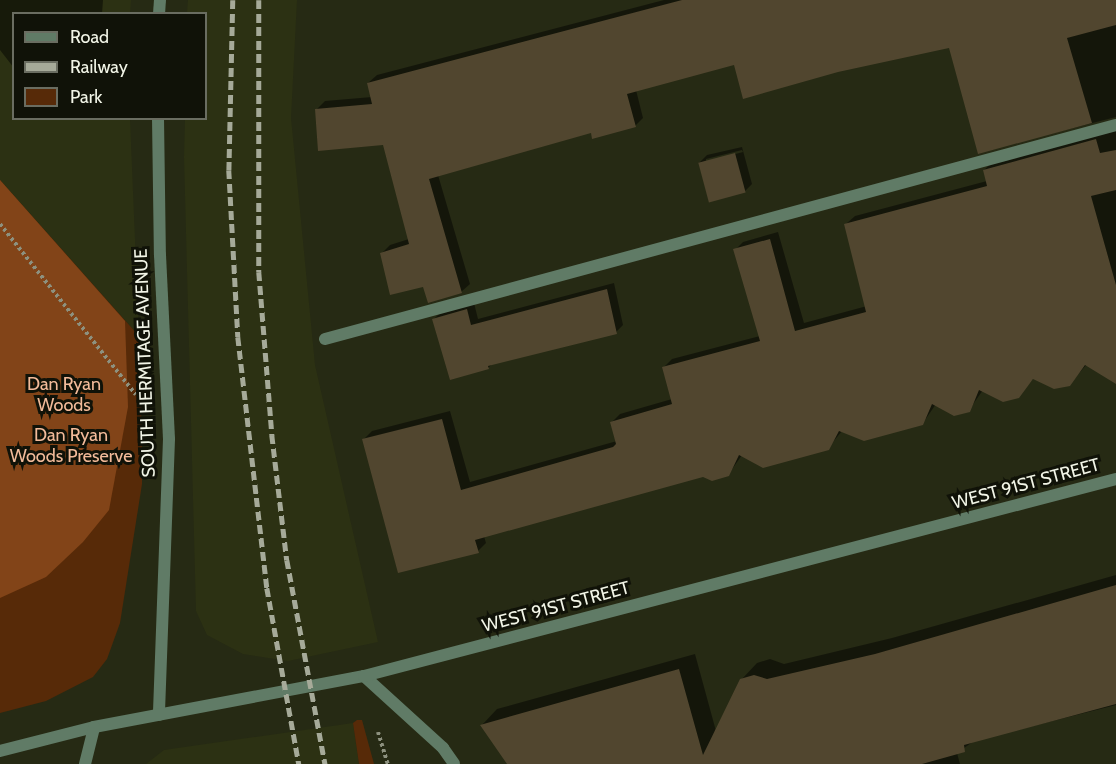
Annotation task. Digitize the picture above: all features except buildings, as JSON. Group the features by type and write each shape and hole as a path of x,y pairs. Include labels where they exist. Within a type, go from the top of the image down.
{"street":[{"name":"SOUTH HERMITAGE AVENUE","path":"158,120 160,255 169,439 159,715"},
{"path":"325,339 1116,125"},
{"name":"WEST 91ST STREET","path":"0,751 94,727 364,676 1116,479"},
{"path":"364,676 444,748 454,764"},
{"path":"85,764 94,727"}],"path":[{"path":"0,224 169,439"}],"shaded area":[{"path":"0,0 131,0 130,12 12,12 12,120 130,120 139,336 0,180"},
{"path":"188,0 297,0 291,118 315,365 378,642 288,661 243,654 207,635 196,611 184,157 185,120 207,120 207,12 187,12"},
{"path":"353,723 359,764 146,764 164,750"}],"green space":[{"name":"Dan Ryan Woods","path":"0,180 139,336 142,484 120,623 107,659 93,677 46,701 0,713"},
{"name":"Dan Ryan Woods","path":"0,180 125,321 128,407 109,510 83,542 46,577 0,598"},
{"path":"362,720 374,764 359,764 353,723"}],"railway":[{"path":"233,0 229,170 238,337 267,588 299,764"},
{"path":"259,0 259,272 272,435 287,560 325,764"}],"park label":[{"name":"Dan Ryan Woods Preserve","path":"71,446"}]}
